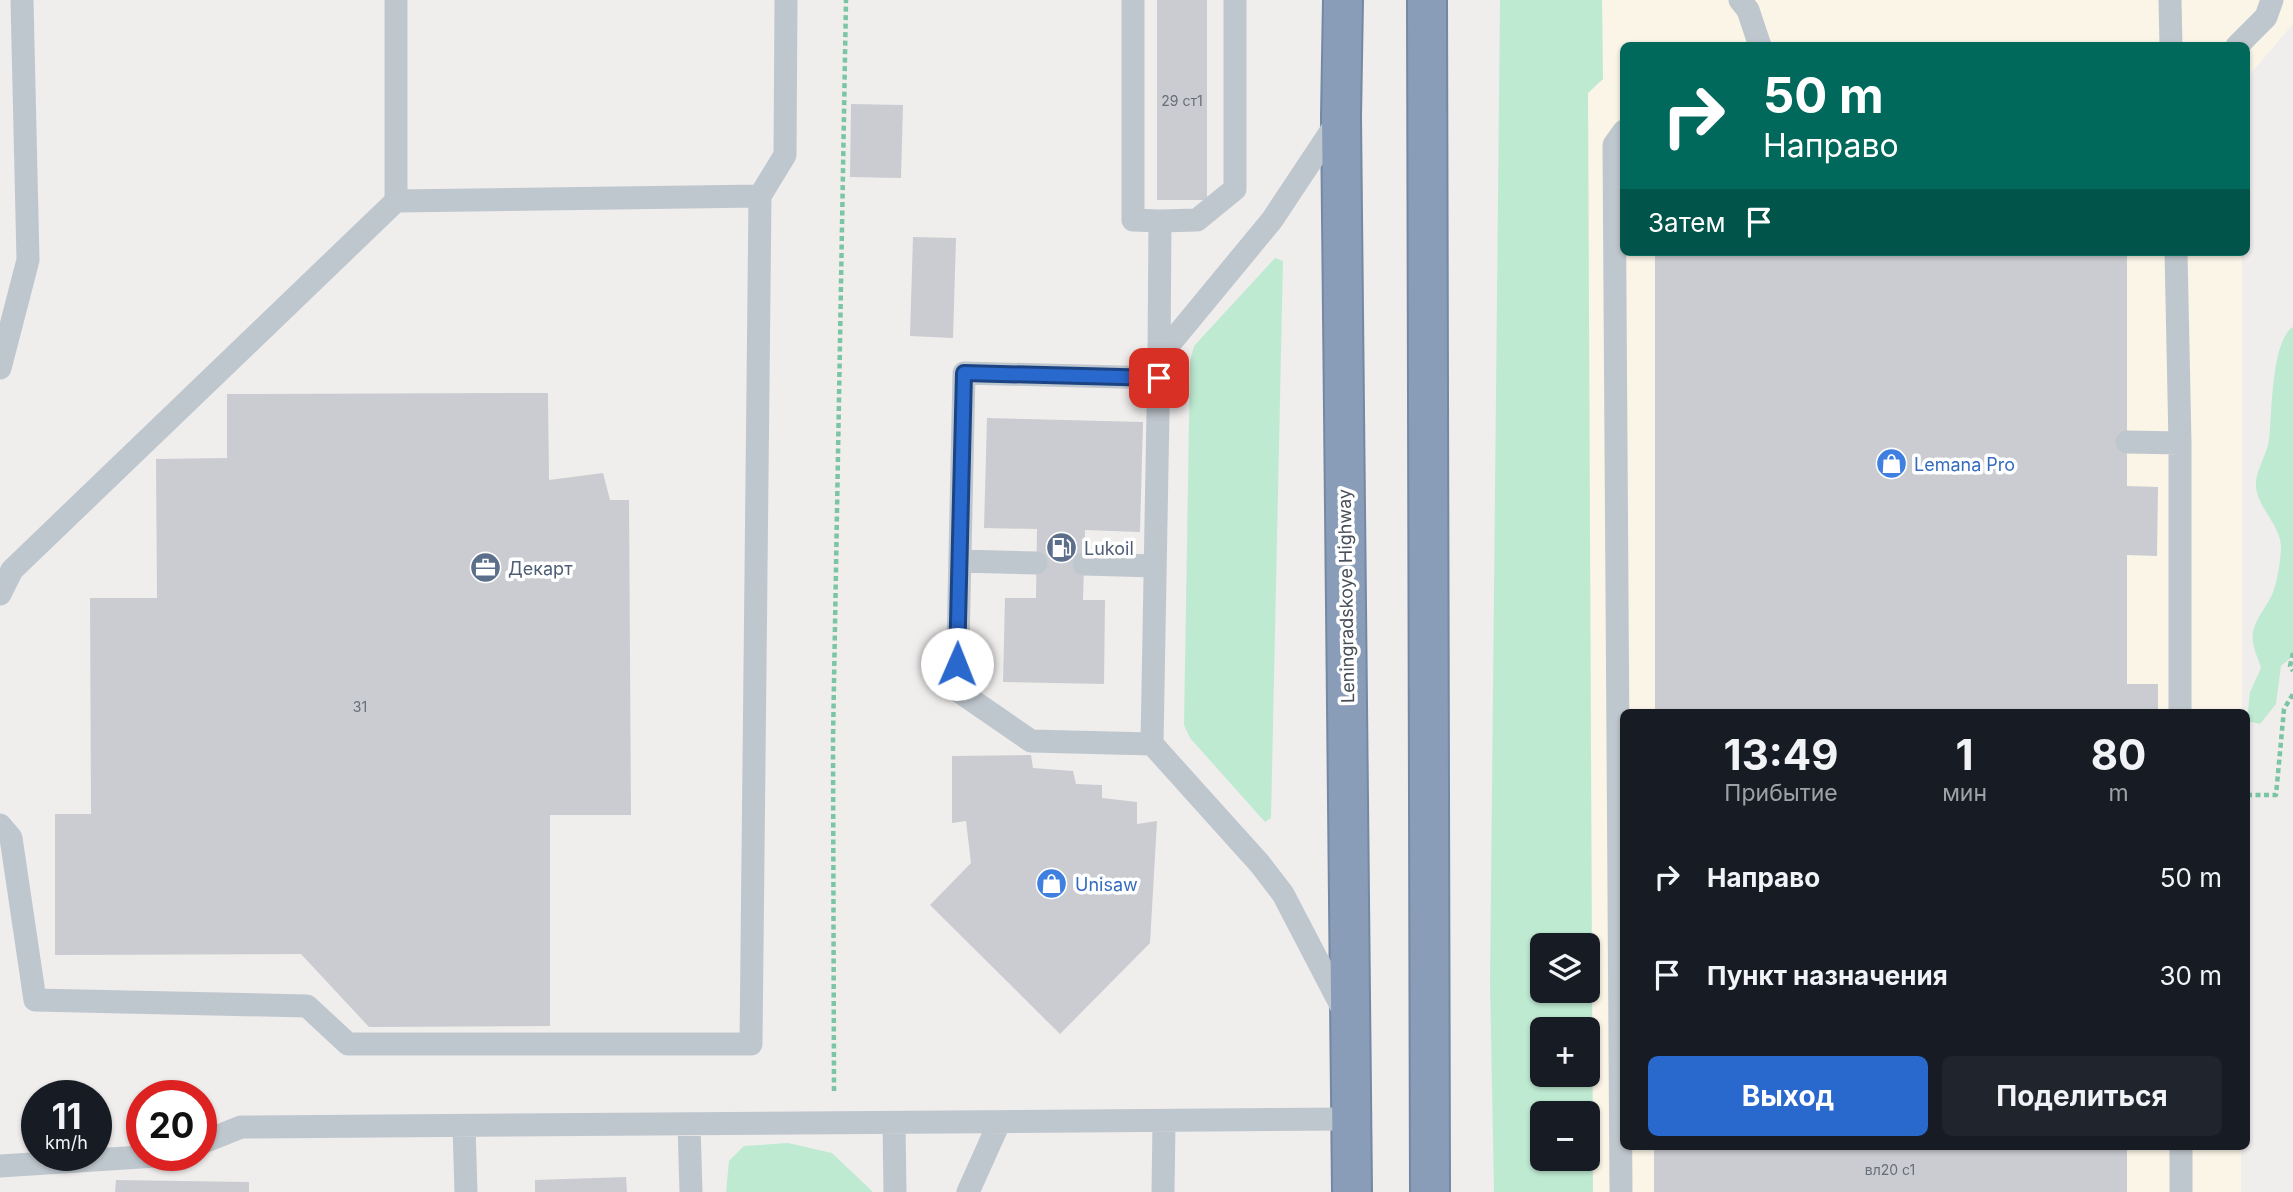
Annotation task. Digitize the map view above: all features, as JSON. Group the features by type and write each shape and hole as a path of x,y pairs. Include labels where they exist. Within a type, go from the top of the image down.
{"highway":[{"name":"Leningradskoye Highway","path":"1343,0 1341,117 1352,1192"},
{"path":"1427,0 1430,1192"}],"lane":[{"path":"1,365 28,260 22,0"},
{"path":"396,0 396,201"},
{"path":"0,825 11,838 35,1000 307,1006 348,1044 751,1044 760,196 785,155 786,0"},
{"path":"1133,0 1133,220 1196,220 1235,189 1235,0"},
{"path":"1427,69 1440,0"},
{"path":"1740,0 1748,10 1759,42"},
{"path":"2170,0 2171,42"},
{"path":"2241,42 2266,17 2272,0"},
{"path":"1159,367 1272,220 1341,117"},
{"path":"1620,137 1614,145 1620,1042"},
{"path":"0,594 12,570 396,201 760,196"},
{"path":"1160,220 1152,744 1260,864 1283,894 1351,1024"},
{"path":"2176,256 2180,443 2180,709"},
{"path":"1152,744 1031,741 957,690 964,373 1159,367"},
{"path":"2127,442 2180,443"},
{"path":"960,561 1036,563"},
{"path":"1084,564 1155,566"},
{"path":"217,1137 241,1127 1350,1119"},
{"path":"1163,1192 1164,1122"},
{"path":"968,1192 999,1123"},
{"path":"894,1124 895,1192"},
{"path":"690,1125 691,1192"},
{"path":"464,1126 466,1192"},
{"path":"1621,1150 1621,1192"},
{"path":"2181,1150 2181,1192"},
{"path":"0,1166 126,1158"}],"path":[{"path":"834,1124 833,739 846,0"},
{"path":"2293,653 2290,666 2293,671"},
{"path":"2250,795 2276,795 2284,709 2293,695"}],"shaded area":[{"path":"1602,0 2293,0 2293,24 2250,74 2250,42 1620,42 1620,256 2242,256 2242,709 1620,709 1620,1150 2241,1150 2241,1192 1593,1192 1593,1171 1600,1171 1600,1101 1593,1101 1593,1087 1600,1087 1600,1017 1592,1017 1592,1003 1600,1003 1600,933 1592,933 1588,93 1603,79"}],"green space":[{"path":"1500,0 1602,0 1603,79 1588,93 1592,933 1530,933 1530,1003 1592,1003 1592,1017 1530,1017 1530,1087 1593,1087 1593,1101 1530,1101 1530,1171 1593,1171 1593,1192 1494,1192 1490,983"},
{"path":"1275,258 1283,261 1271,818 1265,822 1190,738 1184,725 1190,361 1194,346"},
{"path":"2293,327 2293,656 2281,666 2276,704 2260,724 2250,722 2248,709 2250,692 2261,668 2253,634 2274,589 2281,546 2280,538 2259,498 2256,482 2269,440 2277,362 2286,335"},
{"path":"788,1143 832,1153 873,1192 726,1192 729,1161 744,1146"}],"building":[{"path":"1157,0 1207,0 1207,200 1157,200"},
{"path":"851,104 903,105 901,178 850,177"},
{"path":"913,237 956,238 953,338 910,336"},
{"name":"Lemana Pro","path":"1655,256 2127,256 2127,486 2158,487 2157,556 2127,555 2127,684 2158,684 2158,709 1655,709"},
{"path":"548,393 549,480 603,473 610,500 629,500 631,815 550,815 550,1026 369,1027 301,954 55,955 55,814 91,814 90,598 157,598 156,459 227,458 227,394"},
{"name":"Lukoil","path":"987,418 1143,422 1140,532 1085,530 1083,600 1105,600 1104,684 1003,682 1005,598 1036,598 1037,529 984,528"},
{"name":"Unisaw","path":"1031,755 1033,768 1073,771 1076,784 1102,785 1102,798 1137,802 1137,824 1157,821 1150,943 1060,1034 930,905 971,863 966,821 952,823 952,756"},
{"path":"1654,1150 2127,1150 2127,1192 1654,1192"},
{"path":"626,1177 627,1192 535,1192 535,1180"},
{"path":"116,1180 249,1182 249,1192 115,1192"}],"place":[{"name":"Lemana Pro","path":"1891,464"},
{"name":"Lukoil","path":"1061,548"},
{"name":"Декарт","path":"485,568"},
{"name":"Unisaw","path":"1052,884"}],"route":[{"path":"957,664 964,373 1159,378"}]}
